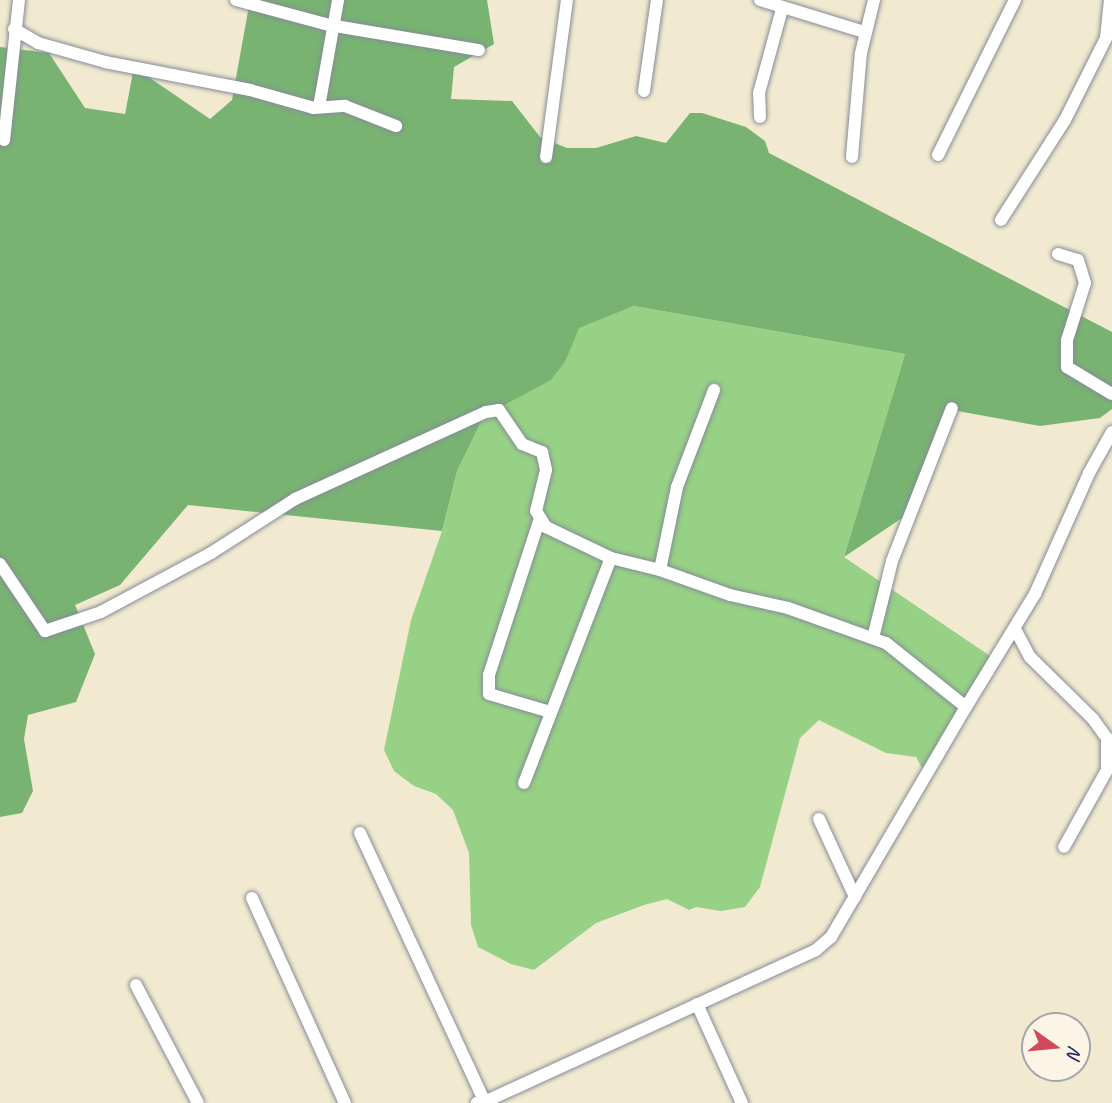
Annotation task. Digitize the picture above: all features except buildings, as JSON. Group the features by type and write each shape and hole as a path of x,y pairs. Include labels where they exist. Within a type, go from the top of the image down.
{"street":[{"path":"4,141 9,35 19,0"},
{"path":"236,0 335,26 479,50"},
{"path":"319,107 338,0"},
{"path":"546,157 567,0"},
{"path":"644,91 657,0"},
{"path":"760,0 782,9 864,32"},
{"path":"852,157 864,32 874,0"},
{"path":"938,155 1015,0"},
{"path":"1001,220 1065,120 1106,38 1110,0"},
{"path":"760,117 759,93 782,9"},
{"path":"9,35 106,62 250,90 319,107 345,106 396,126"},
{"path":"1058,254 1078,260 1085,283 1068,340 1067,367 1112,394"},
{"path":"660,570 677,487 714,390"},
{"path":"873,638 892,561 952,408"},
{"path":"0,564 45,631 114,606 211,553 295,499 486,412 499,410 522,444 541,452 546,470 536,511 546,527 611,558 660,570 730,595 788,608 886,643 965,707"},
{"path":"360,833 481,1102 816,950 831,937 965,707 1035,594 1089,473 1112,432"},
{"path":"540,519 489,675 489,694 550,712"},
{"path":"524,783 611,558"},
{"path":"1014,629 1030,657 1093,719 1107,738 1107,770 1064,847"},
{"path":"819,819 855,897"},
{"path":"251,898 345,1103"},
{"path":"136,985 198,1103"},
{"path":"697,1004 742,1103"}],"green space":[{"path":"250,0 487,0 494,44 454,67 451,99 512,101 540,137 567,148 596,148 636,136 666,143 690,113 702,113 746,127 765,141 769,153 1112,332 1112,409 1100,418 1040,426 952,410 914,510 844,557 905,354 634,306 579,328 566,360 551,380 484,416 457,471 442,531 188,505 120,585 75,605 95,654 76,702 28,715 24,739 33,791 22,813 0,817 0,47 49,53 85,108 125,114 134,67 210,119 232,100"},
{"path":"634,306 905,354 844,557 996,660 923,770 916,757 886,753 819,720 800,738 760,887 745,907 721,911 696,907 689,910 667,899 644,905 596,923 534,970 511,964 478,947 471,925 469,853 453,810 436,794 414,786 394,771 384,750 411,620 442,531 457,471 484,416 566,360 578,328"}]}
